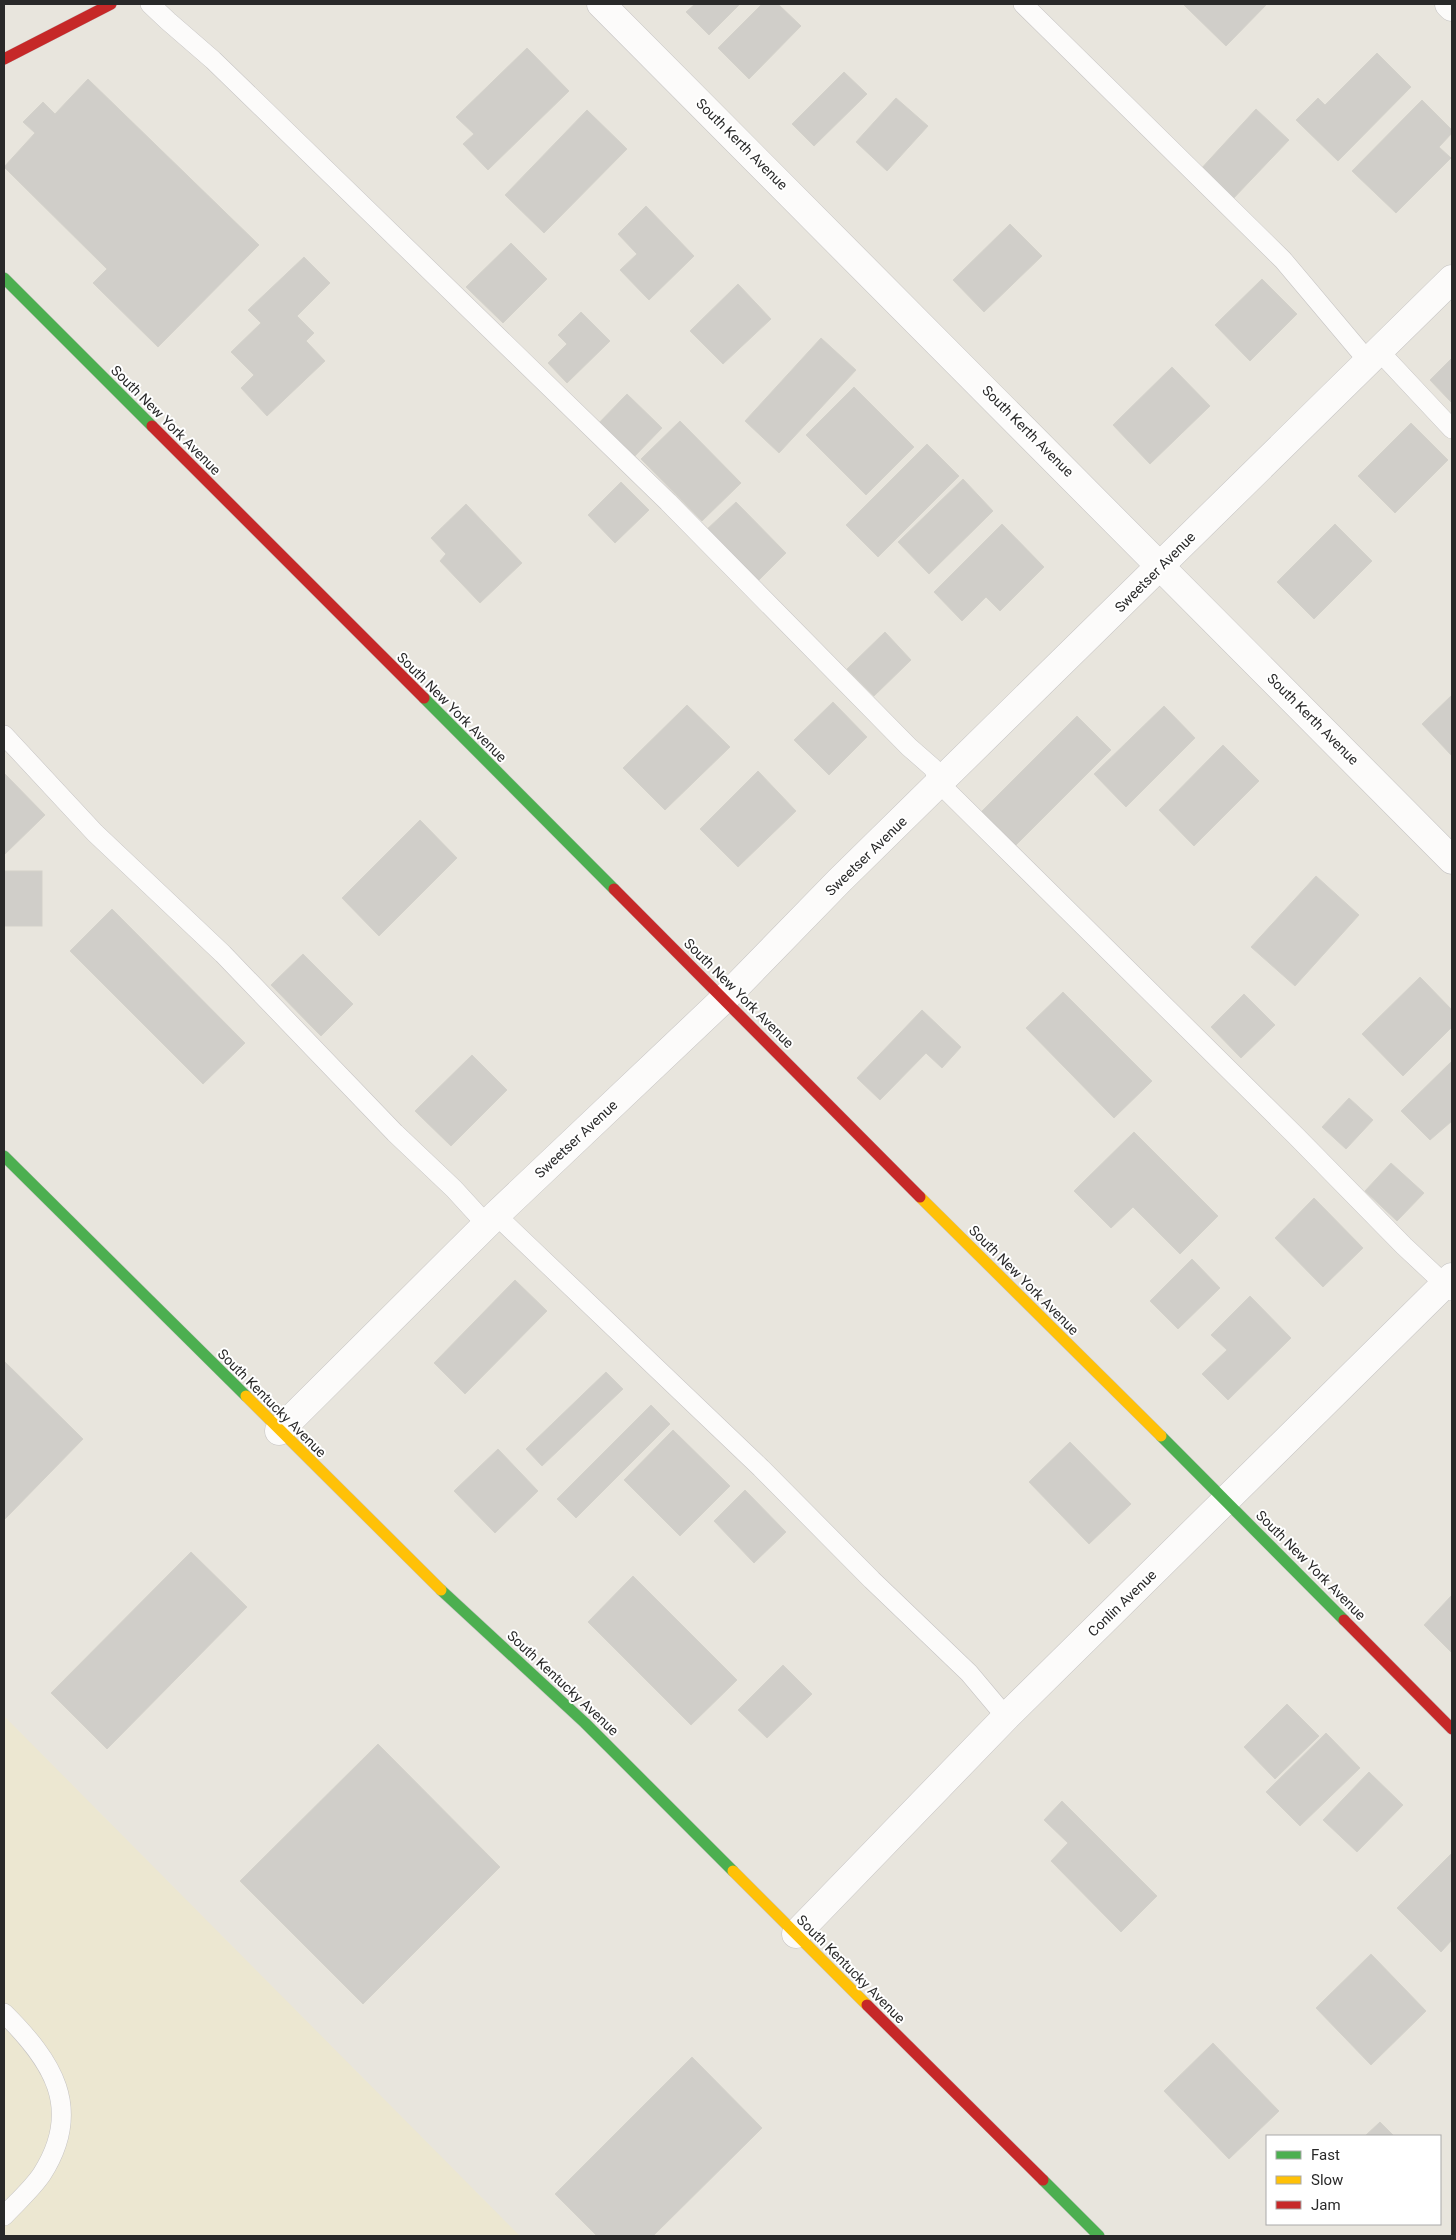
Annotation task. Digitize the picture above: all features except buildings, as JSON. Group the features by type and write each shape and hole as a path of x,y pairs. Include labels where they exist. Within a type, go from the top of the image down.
{"street":[{"path":"4,59 111,4"},
{"name":"South Kerth Avenue","path":"601,4 1162,566 1452,860"},
{"path":"1449,4 1452,7"},
{"name":"South New York Avenue","path":"4,278 1023,1301 1226,1500 1452,1729"},
{"name":"Sweetser Avenue","path":"279,1431 491,1220 724,999 839,881 1162,566 1452,279"},
{"name":"South Kentucky Avenue","path":"4,1156 430,1580 585,1723 1099,2236"},
{"name":"Conlin Avenue","path":"796,1934 1006,1717 1226,1500 1450,1284"}],"lane":[{"path":"150,4 213,60 668,502 902,740 933,768 940,784 1281,1121 1404,1246 1450,1284"},
{"path":"1023,4 1283,260 1374,356 1452,429"},
{"path":"4,735 95,834 223,954 395,1133 761,1468 969,1674 1006,1717"},
{"path":"4,2013 35,2045 53,2075 61,2097 61,2118 59,2141 42,2174 4,2216"}],"shaded area":[{"path":"4,1716 520,2236 4,2236"}],"traffic: fast":[{"path":"4,278 152,426"},
{"path":"424,698 614,889"},
{"path":"4,1156 246,1396"},
{"path":"1161,1436 1344,1620"},
{"path":"441,1590 585,1723 733,1871"},
{"path":"1043,2180 1099,2236"}],"traffic: slow":[{"path":"920,1197 1161,1436"},
{"path":"246,1396 441,1590"},
{"path":"733,1871 867,2005"}],"traffic: jam":[{"path":"4,59 111,4"},
{"path":"152,426 424,698"},
{"path":"614,889 920,1197"},
{"path":"1344,1620 1452,1729"},
{"path":"867,2005 1043,2180"}]}
